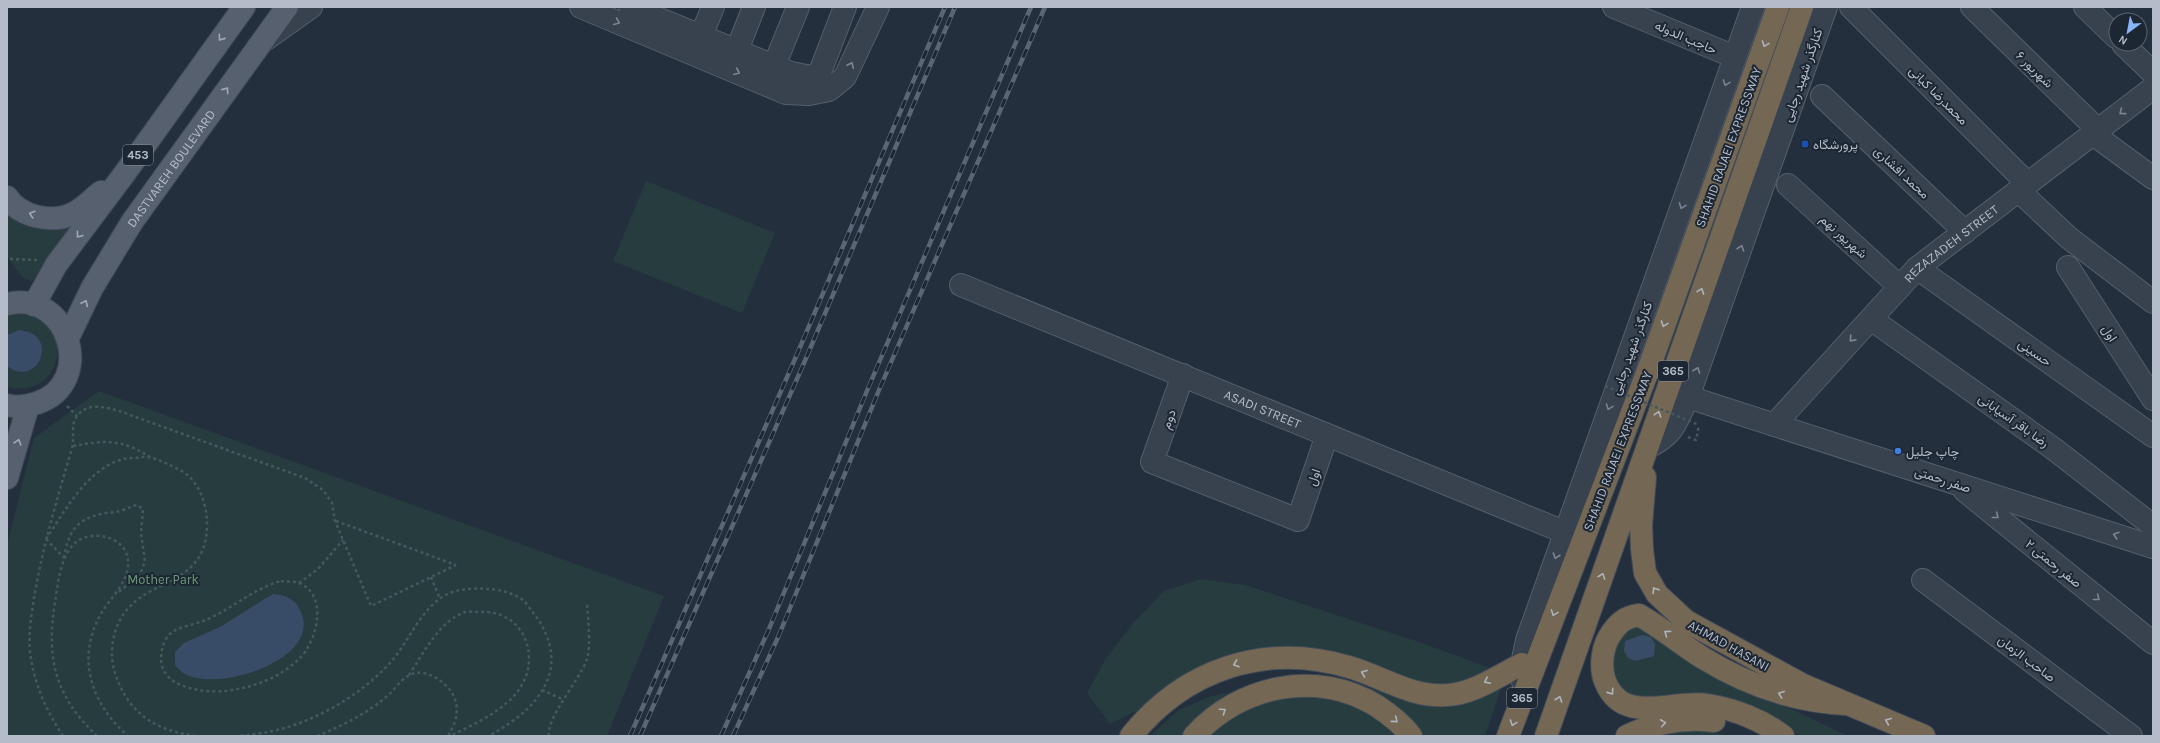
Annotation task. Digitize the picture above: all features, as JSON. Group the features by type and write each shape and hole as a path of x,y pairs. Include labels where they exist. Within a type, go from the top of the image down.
{"highway":[{"name":"SHAHID RAJAEI EXPRESSWAY","path":"1508,736 1649,368 1778,7"},
{"name":"SHAHID RAJAEI EXPRESSWAY","path":"1546,736 1802,7"},
{"name":"AHMAD HASANI","path":"1648,447 1641,525 1642,549 1645,573 1657,594 1686,621 1803,686 1924,736"},
{"path":"1783,736 1773,728 1741,713 1708,705 1677,705 1647,709 1630,707 1617,700 1608,689 1603,676 1602,660 1607,641 1616,626 1628,617 1639,615 1704,658 1783,695 1811,702 1847,704"},
{"path":"1131,736 1141,724 1165,702 1200,677 1241,662 1282,658 1314,660 1349,667 1418,693 1447,696 1474,688 1522,664"},
{"path":"1194,736 1205,724 1230,706 1257,694 1302,685 1324,686 1354,694 1386,712 1406,729 1411,736"},
{"path":"1627,736 1648,725 1696,718 1742,726 1764,736"}],"main road":[{"name":"453","path":"34,305 56,265 125,173 244,7"},
{"name":"DASTVAREH BOULEVARD","path":"68,338 92,288 132,222 258,44 287,7"},
{"path":"7,197 18,209 33,215 47,218 61,218 74,213 125,173"},
{"path":"7,405 28,406 42,401 54,393 64,381 70,365 71,353 68,338 63,327 55,318 45,310 34,305 8,301"},
{"path":"8,472 28,406"}],"street":[{"path":"258,44 311,7"},
{"path":"581,7 786,93 809,94 829,90 845,77 878,7"},
{"path":"630,7 667,14 701,36 791,73 810,77 820,72 845,7"},
{"path":"701,36 713,7"},
{"path":"736,50 754,7"},
{"path":"774,66 798,7"},
{"name":"کنارگذر شهید رجایی","path":"1525,691 1522,664 1527,640 1564,532 1753,7"},
{"name":"کنارگذر شهید رجایی","path":"1648,447 1661,441 1672,431 1688,397 1826,7"},
{"name":"محمدرضا کیانی","path":"1851,7 2023,187"},
{"name":"شهریور ۶","path":"1972,7 2095,132 2153,178"},
{"path":"2085,7 2108,29"},
{"name":"حاجب الدوله","path":"1625,11 1735,57"},
{"path":"2131,52 2153,73"},
{"name":"REZAZADEH STREET","path":"1774,425 1917,268 2153,88"},
{"name":"محمد افشاری","path":"1822,96 1965,232"},
{"name":"شهریور نهم","path":"1788,185 1900,287"},
{"path":"2023,187 2069,238 2153,302"},
{"name":"اول","path":"2068,267 2153,399"},
{"name":"حسینی","path":"1917,268 2153,436"},
{"name":"ASADI STREET","path":"961,285 1564,532"},
{"name":"رضا باقر آسیابانی","path":"1871,318 2054,449 2153,526"},
{"name":"دوم","path":"1183,376 1152,462 1298,520"},
{"name":"صفر رحمتی","path":"1688,397 2153,547"},
{"name":"اول","path":"1298,520 1328,435"},
{"name":"صفر رحمتی ۲","path":"1955,483 2153,643"},
{"name":"صاحب الزمان","path":"1923,580 2131,736"}],"path":[{"path":"10,259 40,260"},
{"path":"1605,386 1699,425 1696,440"},
{"path":"63,736 50,715 38,690 30,651 32,611 46,539 61,480 73,446 72,429 77,416 89,407 106,407 305,478 323,490 332,503 335,521 371,606 456,565 335,521"},
{"path":"73,446 95,442 112,442 133,446 150,457 182,471 203,495 207,524 202,552 189,570 138,600 123,615 114,633 112,652 114,669 121,692 138,714 164,730 191,736 223,736 262,733 296,724 331,708 363,687 391,662 429,609 440,599 458,590 489,588 521,598 542,623 552,650 548,678 535,702 513,722 488,736"},
{"path":"46,539 81,489 99,472 120,459 150,457"},
{"path":"97,736 69,706 60,685 52,659 51,627 67,539 72,531 86,519 137,505 143,509 141,533 145,561 140,575 114,595"},
{"path":"64,558 75,543 92,534 110,537 123,549 128,561 126,578 94,629 89,650 89,676 104,711 128,736"},
{"path":"46,539 64,558"},
{"path":"299,584 309,592 315,603 318,620 313,640 300,658 286,669 266,682 245,688 219,692 189,688 168,679 161,666 161,651 168,636 186,626 202,621 221,612 264,586 281,581 299,584 318,569 343,540"},
{"path":"431,577 440,599"},
{"path":"549,736 548,731 588,658 587,603"},
{"path":"317,736 366,712 386,697 409,675 444,626 465,612 492,611 514,622 528,643 529,669 520,689 500,708 480,721 449,736"},
{"path":"409,675 423,674 436,678 448,687 456,700 457,713 455,725 449,736"},
{"path":"542,690 564,700"}],"green space":[{"path":"646,181 775,233 742,313 613,261"},
{"path":"7,205 82,213 37,277 31,281 22,277 7,256"},
{"path":"15,313 35,317 49,327 56,341 58,356 53,370 43,381 27,388 7,387 7,366 13,370 27,330 19,330 7,335 7,315"},
{"name":"Mother Park","path":"99,391 664,596 607,736 7,736 7,545 34,438"},
{"path":"1201,579 1245,585 1419,642 1490,668 1468,682 1439,687 1252,653 1213,661 1179,681 1146,706 1110,724 1087,693 1105,660 1133,623 1164,591"},
{"path":"1634,626 1639,626 1762,695 1848,736 1799,736 1787,725 1758,711 1642,700 1628,694 1620,688 1616,682 1612,665 1613,655 1618,638 1623,632"},
{"path":"1505,676 1485,736 1422,736 1401,712 1367,687 1412,702"},
{"path":"1228,692 1198,717 1183,736 1150,736 1179,710 1209,697"},
{"path":"1291,697 1320,699 1348,704 1373,716 1394,736 1209,736 1218,726 1261,702"},
{"path":"1697,730 1734,736 1652,736"}],"water":[{"path":"19,330 32,333 39,340 42,349 40,358 35,366 28,371 18,371 7,366 7,335"},
{"path":"273,594 285,596 298,606 304,627 298,643 284,656 265,667 243,675 221,679 201,679 185,674 175,665 175,652 184,643 220,627"},
{"path":"1642,635 1651,637 1655,645 1654,656 1636,661 1628,658 1624,651 1625,641"}],"railway":[{"path":"630,736 795,359 945,7"},
{"path":"640,736 804,363 955,7"},
{"path":"721,736 769,629 869,386 1031,7"},
{"path":"733,736 779,635 879,390 1045,7"}],"place":[{"name":"پرورشگاه","path":"1805,144"},
{"name":"چاپ جلیل","path":"1898,451"}]}
